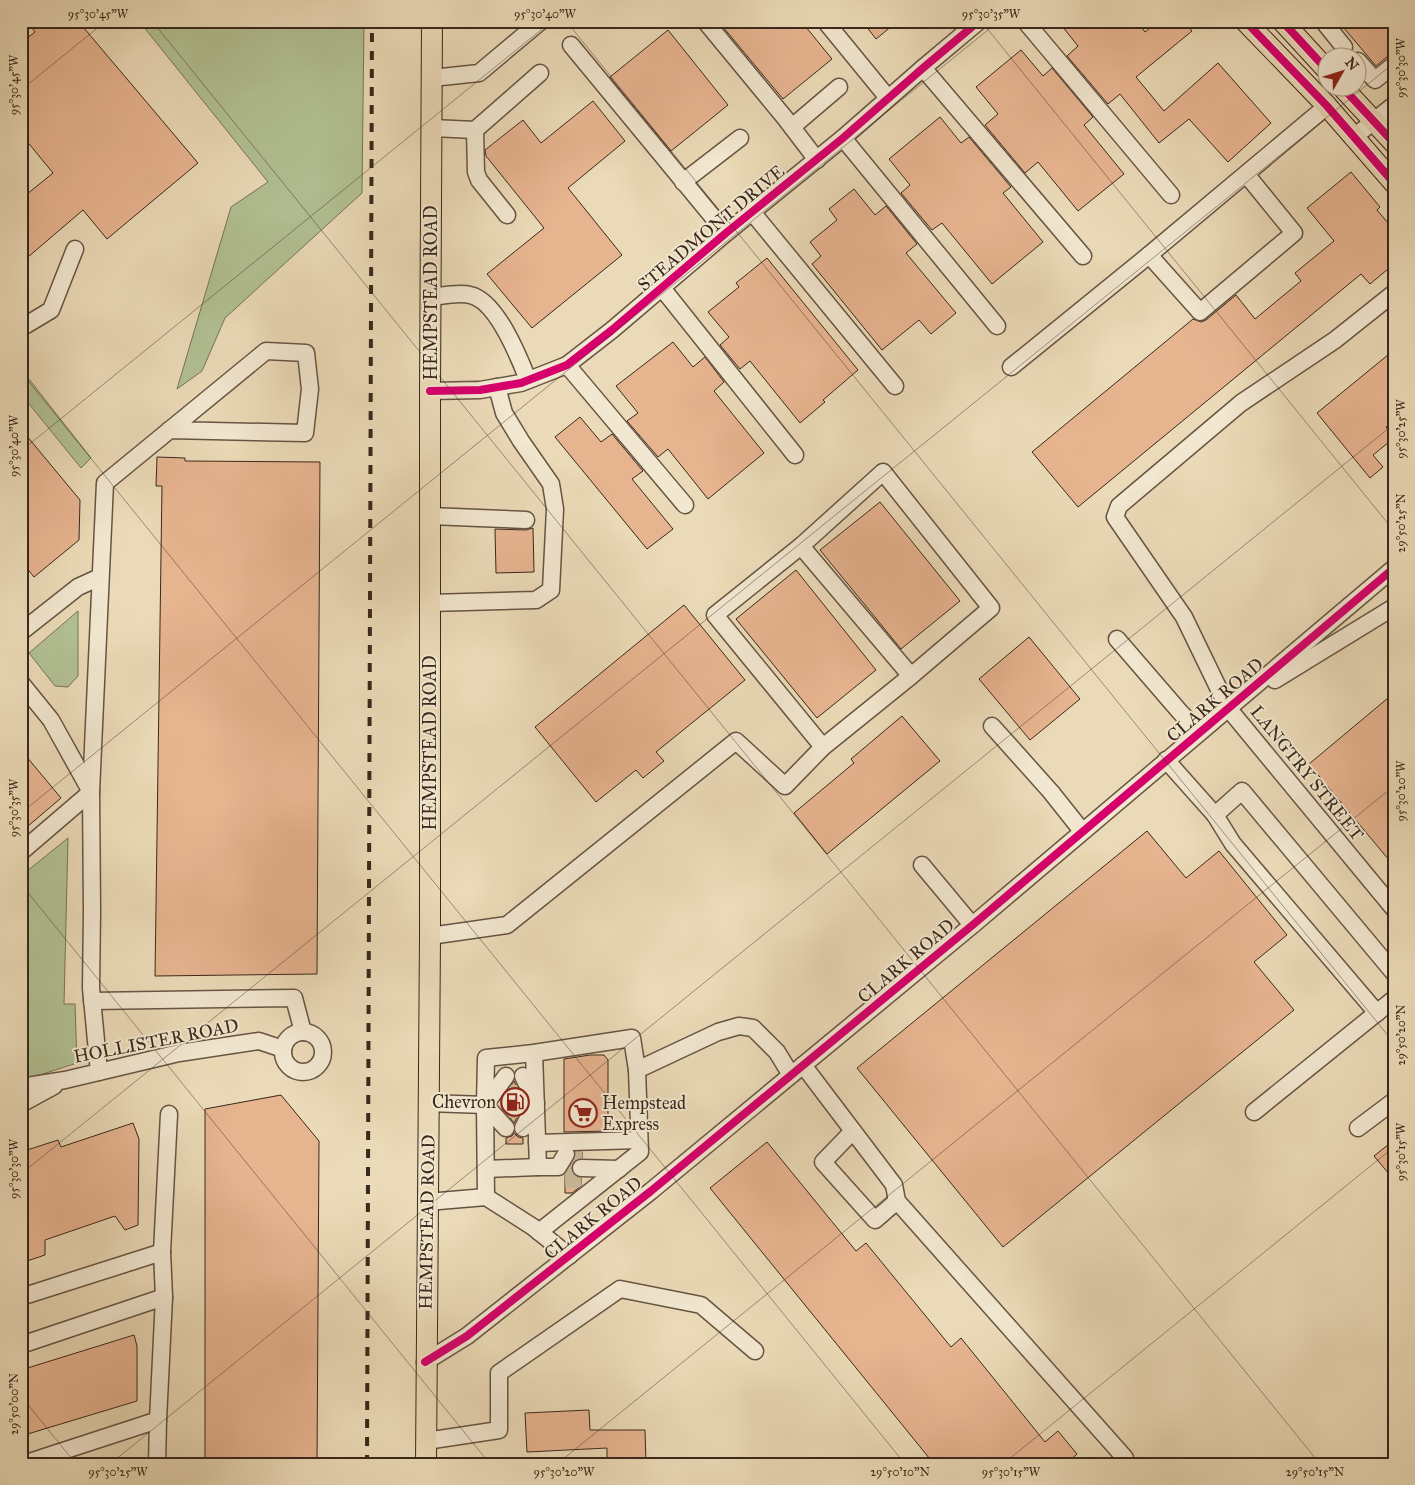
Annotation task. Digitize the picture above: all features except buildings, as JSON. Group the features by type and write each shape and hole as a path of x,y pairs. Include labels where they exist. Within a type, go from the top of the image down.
{"main road":[{"name":"HEMPSTEAD ROAD","path":"426,1464 425,1362 430,936 432,21"},
{"path":"1245,21 1327,106 1394,183"},
{"path":"1282,21 1319,48"},
{"path":"1352,98 1394,143"}],"street":[{"path":"432,78 479,72 540,21"},
{"path":"705,21 817,160"},
{"path":"824,21 888,98"},
{"name":"STEADMONT DRIVE","path":"430,391 462,391 521,383 567,365 817,160 979,21"},
{"path":"1025,21 1171,194"},
{"path":"1323,21 1331,48"},
{"path":"571,45 726,233"},
{"path":"1368,72 1375,80 1391,67 1394,67"},
{"path":"923,68 1083,256"},
{"path":"432,128 474,130 540,73"},
{"path":"792,127 839,87"},
{"path":"1354,137 1394,105"},
{"path":"1011,367 1149,255 1327,106"},
{"path":"474,130 476,172 479,180 507,215"},
{"path":"683,182 740,138"},
{"path":"843,138 997,326"},
{"path":"1149,255 1200,312 1294,233 1246,174"},
{"path":"752,212 895,386"},
{"path":"21,322 26,324 51,310 75,249"},
{"path":"662,288 795,455"},
{"name":"LANGTRY STREET","path":"1394,293 1335,340 1241,403 1118,506 1115,517 1184,618 1228,708 1394,909"},
{"path":"430,297 468,294 479,298 488,306 514,344 528,380"},
{"path":"99,1072 92,1000 91,792 105,483 169,430 266,351 306,353 310,389 306,433 169,430"},
{"path":"567,365 685,505"},
{"path":"430,603 536,600 551,590 555,509 551,484 504,413 497,387"},
{"path":"430,936 507,925 736,741 785,786 823,747 992,608 884,472 801,546 715,615 823,747"},
{"path":"430,516 526,520"},
{"path":"801,546 911,676"},
{"name":"CLARK ROAD","path":"425,1362 467,1336 569,1256 797,1070 972,925 1394,568"},
{"path":"21,632 78,587 100,578"},
{"name":"CLARK ROAD","path":"1228,708 1394,607"},
{"path":"1118,639 1199,732"},
{"path":"21,683 51,720 91,792"},
{"path":"992,726 1051,792 1082,831"},
{"path":"1166,760 1215,814 1233,844 1377,1013"},
{"path":"1215,814 1242,791 1394,973"},
{"path":"21,852 91,792"},
{"path":"922,865 972,925"},
{"path":"92,1000 294,998 303,1032"},
{"path":"1254,1112 1394,999"},
{"path":"637,1070 718,1032 739,1026 753,1028 797,1070 853,1131 894,1186 897,1202 1125,1458"},
{"path":"303,1032 310,1033 320,1042 323,1056 318,1067 306,1073 294,1071 285,1062 283,1048 285,1042 290,1037 303,1032"},
{"path":"486,1197 486,1058 534,1053 632,1038 637,1070 640,1152 539,1232"},
{"name":"HOLLISTER ROAD","path":"21,1087 65,1080 179,1053 259,1041 283,1048"},
{"path":"523,1128 534,1053"},
{"path":"485,1105 506,1076"},
{"path":"523,1076 537,1143 538,1167"},
{"name":"HOLLISTER ROAD","path":"21,1104 65,1080"},
{"path":"485,1105 506,1093"},
{"path":"1358,1128 1394,1101"},
{"path":"428,1103 485,1105 506,1110"},
{"path":"485,1105 506,1128"},
{"path":"157,1464 164,1296 162,1252 169,1114"},
{"path":"853,1131 823,1162 875,1220 897,1202"},
{"path":"537,1143 639,1140"},
{"path":"486,1169 538,1167 618,1169"},
{"path":"427,1202 486,1197 539,1232 569,1256"},
{"path":"21,1297 162,1252"},
{"path":"426,1441 499,1430 499,1373 620,1289 701,1305 755,1351"},
{"path":"21,1345 164,1296"},
{"path":"23,1464 43,1461 158,1420"}],"green space":[{"path":"139,21 364,21 362,193 225,318 202,371 177,389 231,207 268,182"},
{"path":"21,369 91,458 81,468 21,394"},
{"path":"78,611 78,676 68,687 55,686 29,653"},
{"path":"68,838 64,1004 75,1004 77,1063 21,1081 21,876"}],"tunnel":[{"path":"506,1093 523,1093"},
{"path":"506,1110 523,1110"},
{"path":"566,1154 582,1154"},
{"path":"565,1167 581,1168"},
{"path":"565,1180 581,1179"}],"railway":[{"path":"367,1464 372,21"}],"cycle path":[{"path":"430,391 480,390 521,383 567,365 612,330 726,233 843,138 979,21"},
{"path":"1245,21 1327,106 1394,183"},
{"path":"1282,21 1318,60"},
{"path":"1352,98 1394,143"},
{"path":"425,1362 467,1336 651,1191 975,923 1394,568"}],"place":[{"name":"Chevron","path":"515,1102"},
{"name":"Hempstead Express","path":"583,1113"}]}
